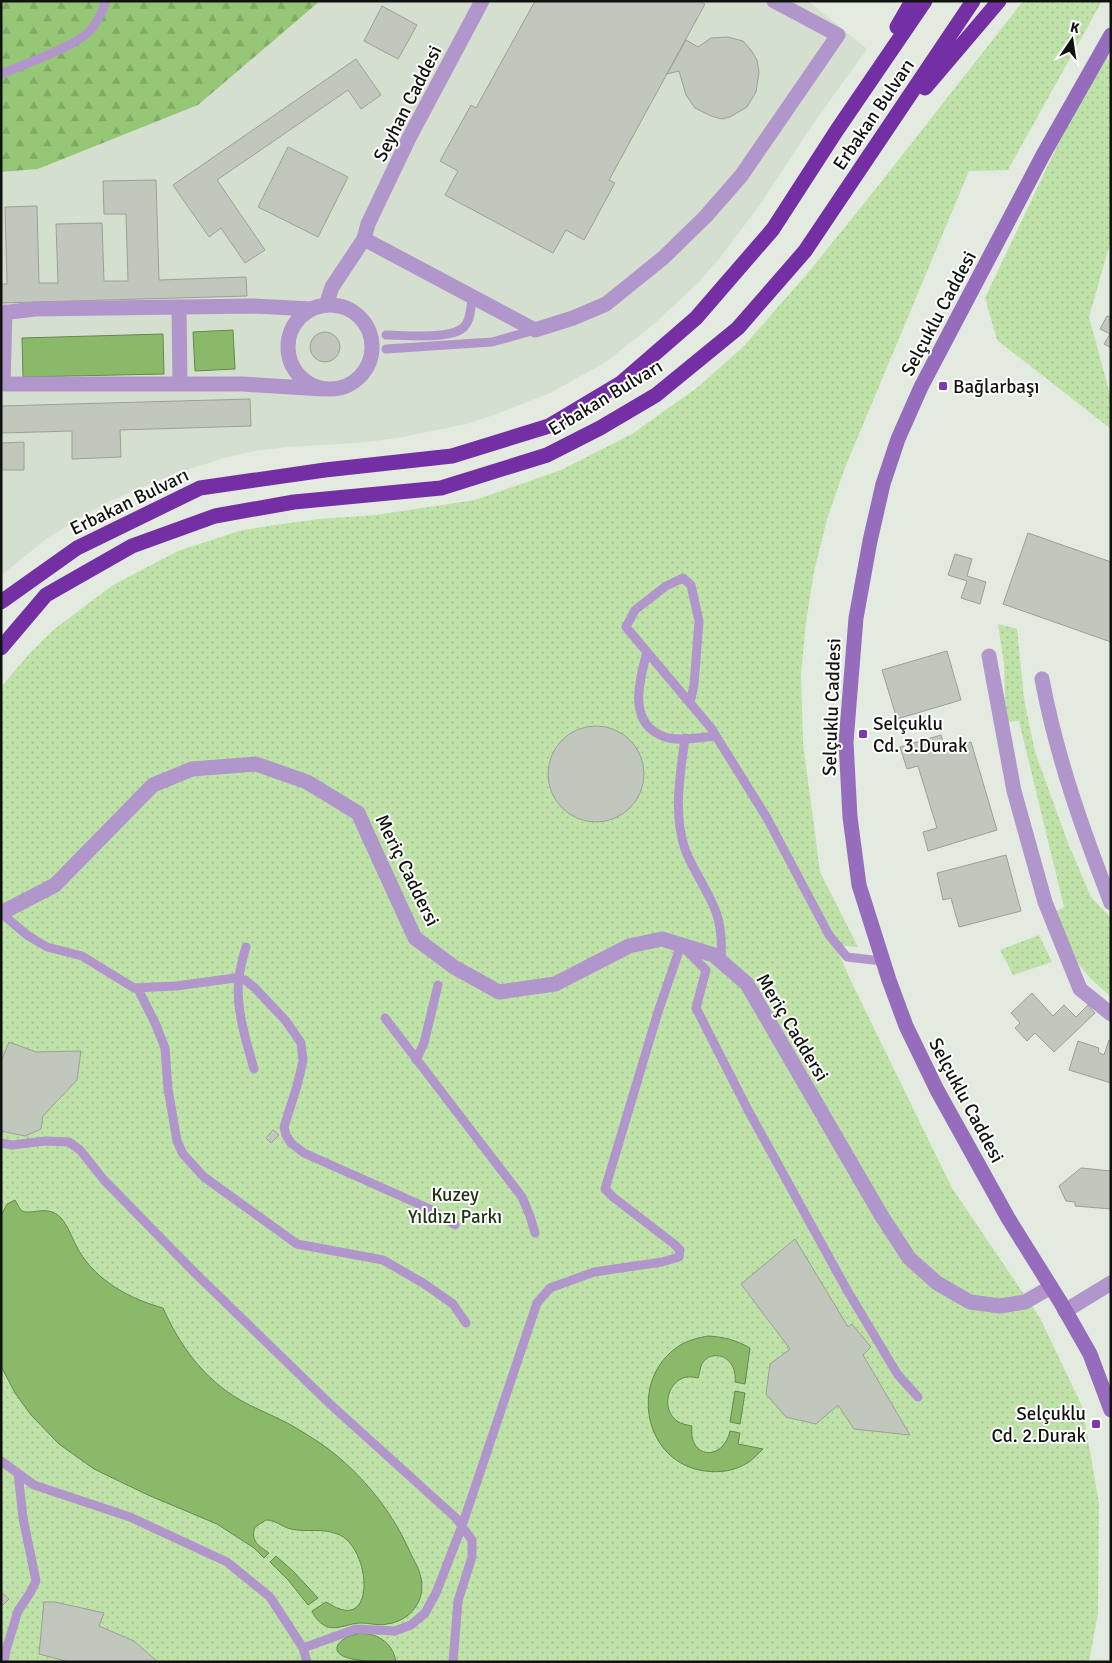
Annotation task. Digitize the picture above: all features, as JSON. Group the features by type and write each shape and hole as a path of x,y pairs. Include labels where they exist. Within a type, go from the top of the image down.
{"highway":[{"path":"837,130 912,1"},
{"name":"Erbakan Bulvarı","path":"1,602 77,548 200,488 325,470 452,456 548,426 621,383 696,318 773,229 837,130 925,1"},
{"name":"Erbakan Bulvarı","path":"1,648 46,595 132,546 215,516 294,502 441,488 547,455 600,428 656,395 738,328 805,250 973,1"},
{"path":"878,142 999,1"}],"street":[{"name":"Seyhan Caddesi","path":"319,307 364,239 368,224 409,138 482,1"},
{"path":"364,239 535,330 573,318 606,304 663,258 706,216 741,176 838,35 774,1"},
{"name":"Selçuklu Caddesi","path":"1111,35 1043,154 921,388 898,439 883,484 870,540 856,618 846,742 850,817 859,885 882,961 906,1026 937,1090 1008,1218 1090,1354 1111,1410"},
{"path":"339,305 352,310 363,319 370,331 373,344 372,357 367,370 358,380 346,387 333,390 242,384 2,384 3,312 35,309 319,307 339,305"},
{"path":"179,307 180,384"},
{"path":"319,307 300,317 291,329 288,344 289,358 295,372 306,382 323,389"},
{"path":"989,656 1014,791 1045,902 1080,989 1111,1014"},
{"path":"1042,679 1047,707 1084,834 1111,903"},
{"name":"Meriç Caddersi","path":"1,913 55,885 153,784 192,769 256,764 307,782 358,813 415,938 454,968 499,992 555,984 629,946 662,939 714,956 747,984 881,1215 909,1258 937,1283 970,1302 1000,1306 1025,1302 1051,1287"},
{"path":"1065,1311 1111,1283"}],"lane":[{"path":"1,74 66,46 89,32 101,14 106,1"},
{"path":"386,335 449,334 464,328 468,320 472,297"},
{"path":"386,349 492,342 535,330"},
{"path":"690,703 694,684 699,621 691,585 683,578 666,586 635,610 626,627 716,736 767,818 829,935 847,957 882,961"},
{"path":"647,652 638,701 641,717 649,729 666,738 716,736"},
{"path":"685,738 679,783 678,815 685,849 716,912 722,936 722,962"},
{"path":"1,913 27,935 47,947 82,956 134,988 176,986 223,979 245,980 286,1021 301,1043 302,1060 297,1086 284,1127 291,1143 304,1153 432,1210 455,1224"},
{"path":"303,1648 356,1629 395,1631 412,1625 425,1613 462,1526 537,1303 550,1288 594,1272 662,1262 679,1257 680,1250 674,1244 612,1197 605,1189 655,1022 681,945 706,970 696,1008 748,1110 847,1290 898,1375 918,1396"},
{"path":"246,947 238,993 244,1035 254,1069"},
{"path":"416,1060 424,1043 438,985"},
{"path":"138,989 165,1048 168,1089 176,1141 183,1154 204,1177 297,1244 383,1260 423,1283 453,1304 466,1323"},
{"path":"385,1018 522,1196 535,1233"},
{"path":"1,1144 12,1146 45,1141 69,1142 80,1150 104,1180 192,1270 330,1404 456,1518 472,1540 472,1557 458,1601 453,1662"},
{"path":"1,1461 34,1485 130,1517 227,1562 270,1597 303,1648 307,1662"},
{"path":"4,1662 18,1612 36,1581 23,1518 18,1473"}],"shaded area":[{"path":"320,1 808,1 867,49 813,124 759,206 719,259 698,283 655,323 606,362 550,393 466,424 398,438 255,451 176,473 110,501 78,519 46,539 1,576 1,172 38,169 198,105"},
{"path":"233,330 235,369 195,371 193,332"},
{"path":"163,334 164,374 23,377 22,338"},
{"path":"15,1200 24,1212 50,1211 56,1214 69,1230 86,1262 105,1280 138,1300 163,1308 185,1348 215,1382 240,1400 287,1423 317,1441 358,1476 382,1503 392,1518 419,1571 422,1586 421,1594 419,1602 409,1614 403,1619 384,1625 361,1623 336,1628 325,1626 312,1611 326,1602 338,1608 351,1610 359,1605 363,1595 362,1568 350,1543 340,1535 327,1531 291,1529 266,1520 255,1527 254,1532 256,1543 269,1553 264,1558 254,1548 217,1524 148,1495 94,1469 59,1444 31,1415 15,1393 1,1366 1,1216 7,1204"},
{"path":"708,1336 730,1339 750,1348 745,1384 735,1382 735,1373 728,1360 716,1356 710,1357 701,1366 698,1378 685,1377 677,1381 673,1386 668,1398 669,1411 677,1421 692,1426 692,1437 695,1445 700,1450 714,1452 721,1448 730,1431 740,1433 738,1444 763,1449 744,1465 717,1472 705,1471 684,1465 668,1453 656,1437 650,1418 648,1398 653,1378 663,1361 682,1344"},
{"path":"735,1391 745,1393 740,1424 730,1422"},
{"path":"276,1556 318,1598 308,1605 289,1581 270,1562"},
{"path":"356,1634 370,1634 382,1639 391,1649 396,1662 351,1659 343,1656 338,1652 337,1647 342,1640"}],"green space":[{"path":"1,1 320,1 198,105 38,169 1,172"},
{"name":"Kuzey Yıldızı Parkı","path":"1023,1 1102,1 1008,170 969,171 844,470 827,519 814,572 806,622 801,674 803,743 820,872 858,947 835,945 952,1188 1040,1318 1082,1406 1099,1503 1098,1613 1089,1662 1,1662 1,687 52,631 113,585 178,551 239,531 268,526 319,519 376,515 475,500 561,470 632,434 698,387 744,346 812,268"},
{"path":"1106,55 1111,66 1111,240 1089,317 1111,398 1111,429 997,340 985,298 1061,138"},
{"path":"998,624 1017,629 1024,699 1035,752 1068,843 1091,897 1111,918 1111,997 1090,978 1077,962 1055,912 1064,907 1019,721 1006,722 1004,664"},
{"path":"1039,935 1052,962 1013,975 1000,950"}],"building":[{"path":"535,1 699,1 705,4 609,180 615,183 584,240 566,230 553,253 445,195 458,171 440,161 471,105 476,108"},
{"path":"382,6 417,25 398,59 364,41"},
{"path":"728,37 743,41 751,50 757,60 759,72 756,92 747,107 730,117 722,119 695,108 686,95 679,71 667,74 686,40 698,47 711,38"},
{"path":"356,59 381,95 361,109 348,90 217,180 265,250 245,263 221,228 209,237 173,185"},
{"path":"288,147 348,177 318,237 258,207"},
{"path":"156,180 159,280 246,277 247,296 1,303 1,284 7,284 5,207 37,206 39,283 58,283 56,224 102,223 104,281 128,281 126,214 104,214 103,181"},
{"path":"1107,316 1111,317 1111,348 1104,344 1110,334 1100,329"},
{"path":"325,332 336,336 340,347 336,358 325,362 314,358 310,347 314,336"},
{"path":"250,399 251,426 120,430 121,457 72,459 72,431 1,433 1,406"},
{"path":"24,442 24,470 1,470 1,443"},
{"path":"1028,533 1111,562 1111,642 1003,604"},
{"path":"955,554 972,559 967,576 986,582 980,604 961,598 967,581 948,575"},
{"path":"947,651 961,700 897,719 882,670"},
{"path":"596,726 614,730 630,740 640,756 644,774 640,792 630,808 614,818 596,822 578,818 562,808 552,792 548,774 552,756 562,740 578,730"},
{"path":"941,735 945,749 971,742 997,830 928,851 923,832 937,828 918,766 907,769 900,747"},
{"path":"1006,855 1021,911 959,927 951,898 943,900 937,873"},
{"path":"1032,993 1053,1016 1064,1005 1076,1017 1088,1005 1095,1013 1054,1052 1035,1033 1027,1041 1015,1028 1020,1023 1011,1013"},
{"path":"1109,1040 1111,1041 1111,1083 1069,1070 1078,1041 1099,1048 1098,1052 1104,1055"},
{"path":"9,1042 36,1052 81,1051 77,1080 43,1116 41,1129 25,1136 1,1131 1,1062"},
{"path":"273,1130 279,1135 271,1143 266,1138"},
{"path":"1081,1168 1111,1171 1111,1209 1075,1206 1075,1202 1066,1201 1059,1186"},
{"path":"795,1239 848,1327 852,1324 871,1347 863,1355 910,1435 854,1429 838,1405 816,1424 786,1417 766,1394 770,1364 790,1349 741,1284"},
{"path":"1,1592 9,1599 1,1607"},
{"path":"44,1602 55,1602 104,1613 99,1626 134,1641 158,1662 69,1662 39,1654"}],"place":[{"name":"Bağlarbaşı","path":"943,386"},
{"name":"Selçuklu Cd. 3.Durak","path":"863,734"},
{"name":"Selçuklu Cd. 2.Durak","path":"1096,1424"}]}
